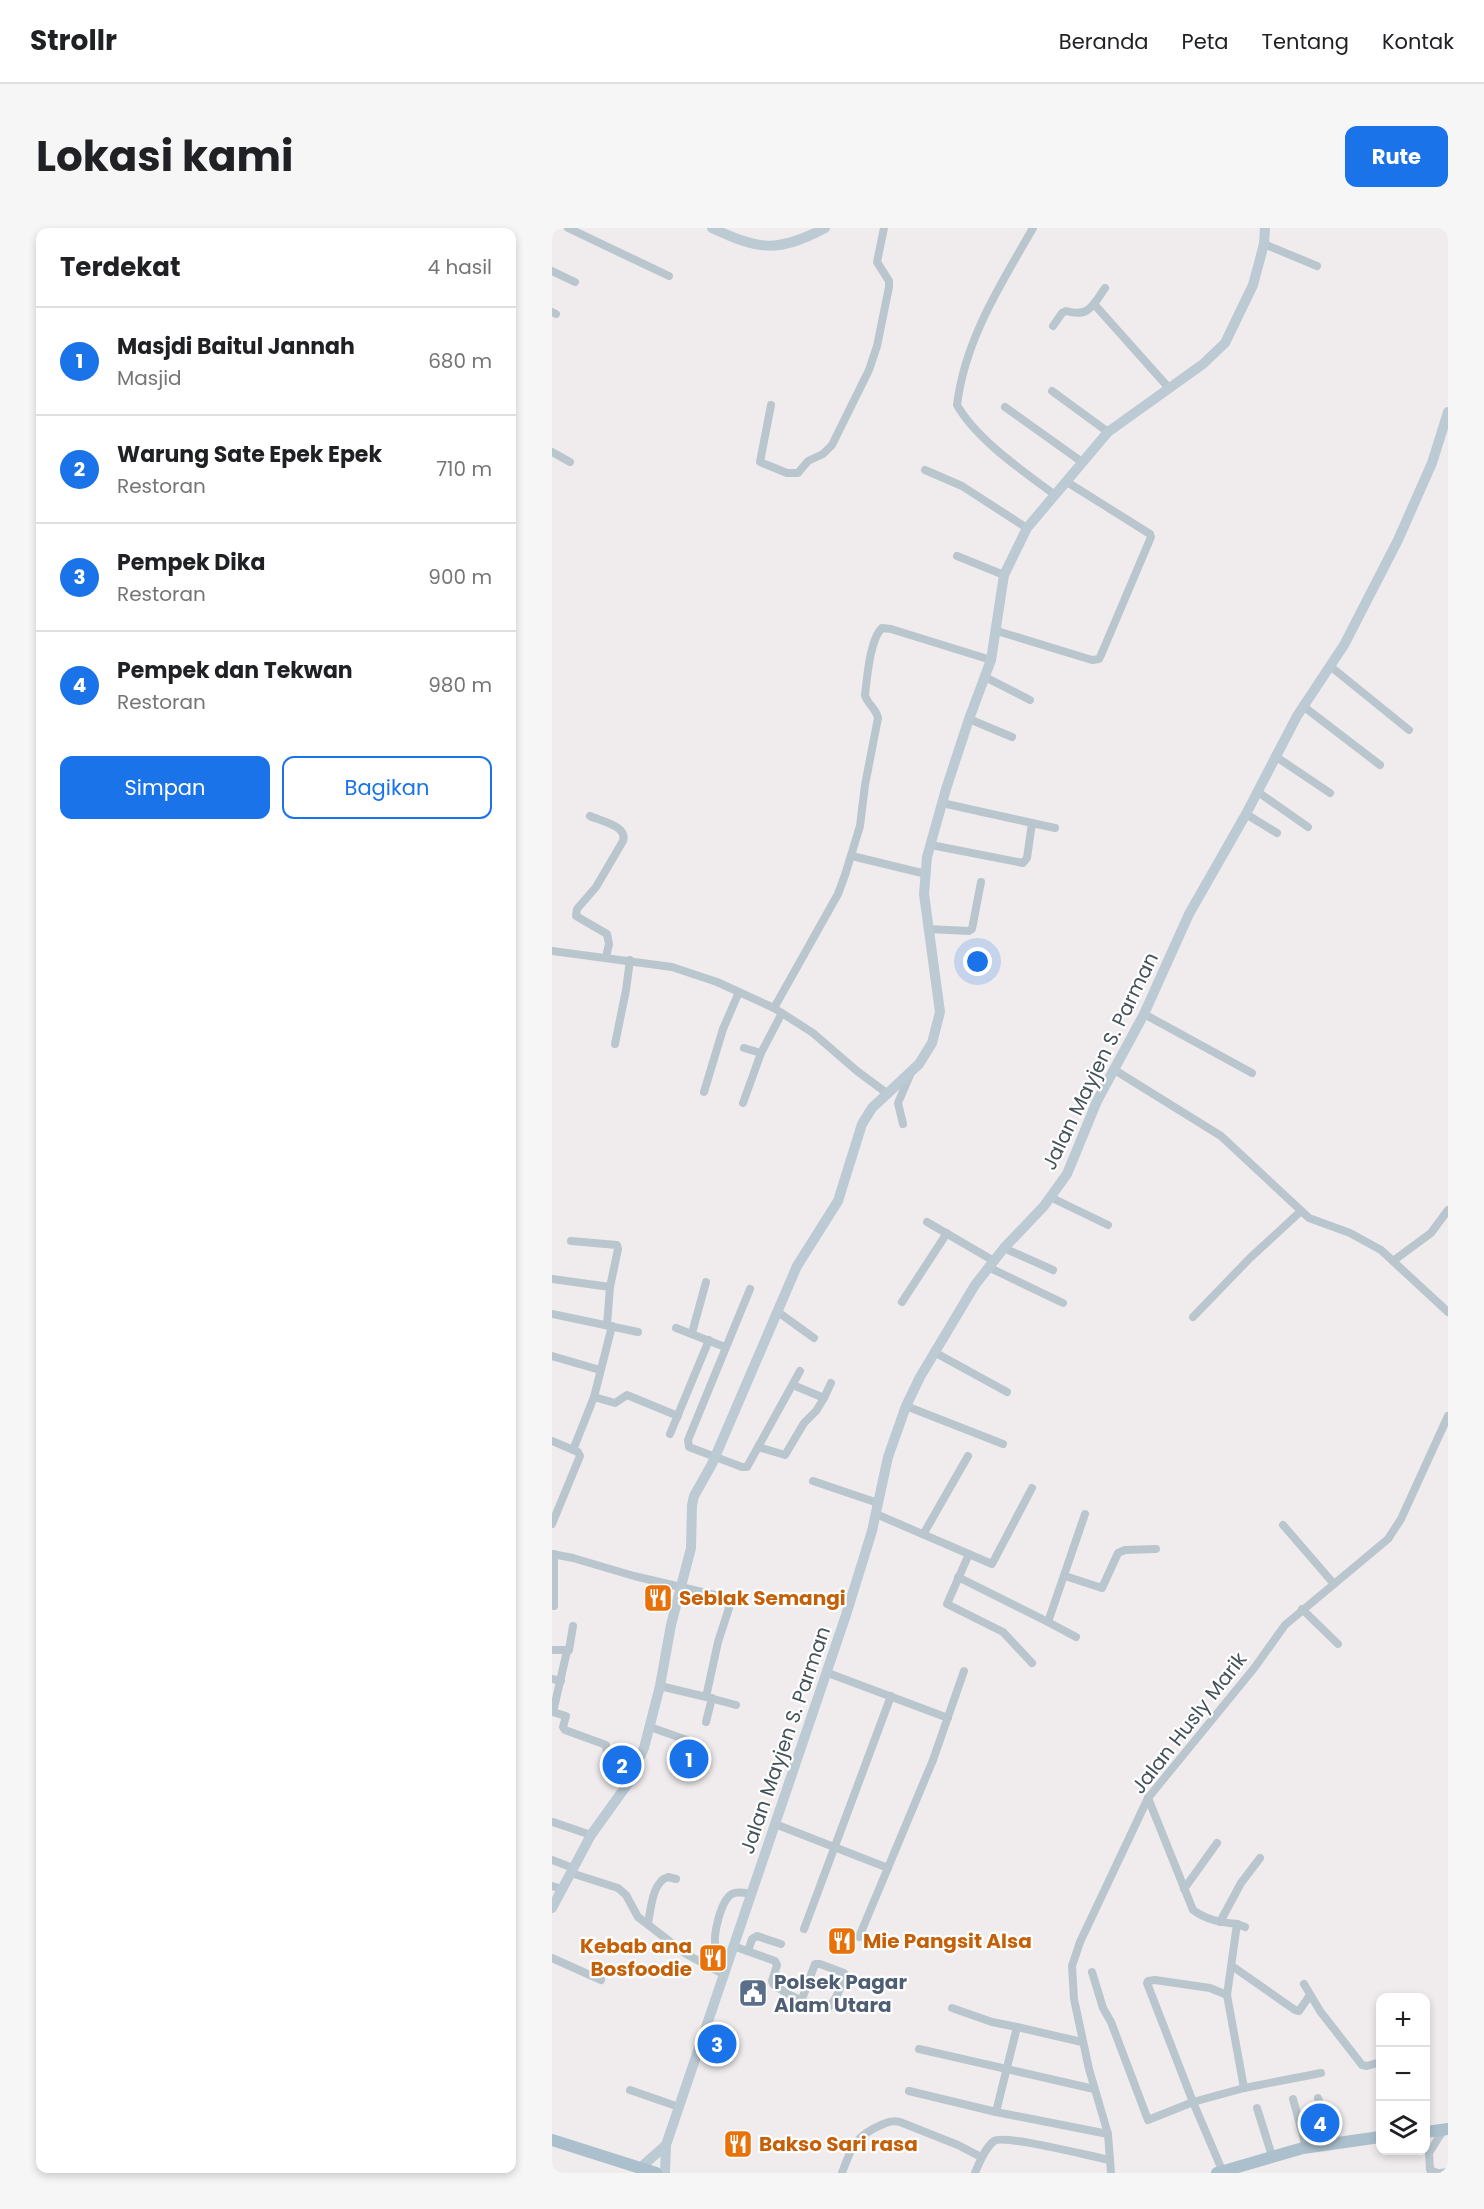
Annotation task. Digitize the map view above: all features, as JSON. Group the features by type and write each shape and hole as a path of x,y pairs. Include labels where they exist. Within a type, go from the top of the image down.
{"main road":[{"path":"1430,2131 1446,2129"},
{"path":"1220,2172 1306,2147 1376,2138"},
{"path":"552,2140 626,2168 640,2168 656,2173"}],"street":[{"path":"568,228 669,276"},
{"path":"711,228 755,245 786,245 801,241 818,230"},
{"path":"771,405 760,462 787,473 798,473 808,461 823,454 832,446 869,370 877,346 890,287 889,281 877,262 884,228"},
{"path":"1033,228 985,312 962,372 957,405 990,443 1014,465 1055,495"},
{"path":"552,1908 557,1887 572,1870 591,1835 638,1764 650,1727 691,1548 694,1496 715,1456 801,1259 838,1201 862,1124 872,1108 919,1064 932,1043 940,1012 924,894 927,857 969,719 992,660 1004,575 1027,528 1108,432 1203,364 1225,343 1253,285 1264,244 1265,228"},
{"path":"1264,244 1317,266"},
{"path":"552,271 575,282"},
{"path":"1053,326 1066,311 1078,315 1084,313 1094,304 1105,288"},
{"path":"1094,304 1168,387"},
{"path":"1052,391 1108,432"},
{"path":"1005,407 1082,462"},
{"name":"Jalan Mayjen S. Parman","path":"665,2173 666,2145 828,1673 863,1565 888,1457 906,1406 965,1300 991,1264 1050,1197 1073,1162 1088,1119 1144,1014 1189,914 1246,814 1303,706 1360,616 1403,531 1432,463 1448,412"},
{"path":"552,452 570,462"},
{"path":"925,470 962,486 1027,528"},
{"path":"997,631 1092,660 1099,659 1101,656 1151,537 1150,534 1066,482"},
{"path":"957,556 1004,575"},
{"path":"774,1008 838,894 852,856 860,826 865,785 878,718 877,712 865,695 874,639 879,631 882,628 891,629 992,660"},
{"path":"1330,666 1409,730"},
{"path":"985,677 1030,700"},
{"path":"1303,706 1380,765"},
{"path":"969,719 1012,737"},
{"path":"1275,756 1330,793"},
{"path":"1258,792 1308,827"},
{"path":"942,803 1055,828"},
{"path":"1246,814 1277,833"},
{"path":"590,816 623,831 625,835 596,887 578,909 576,916 607,934 609,944 606,957"},
{"path":"931,845 1023,863 1027,858 1032,823"},
{"path":"852,856 926,874"},
{"path":"928,929 970,930 981,882"},
{"path":"552,951 630,960 672,968 717,982 774,1008 813,1033 888,1094"},
{"path":"615,1044 627,990 630,960"},
{"path":"704,1092 723,1029 739,992"},
{"path":"743,1103 761,1053 782,1013"},
{"path":"1144,1014 1252,1073"},
{"path":"744,1048 761,1053"},
{"path":"1113,1069 1221,1136 1309,1218 1364,1239 1381,1250 1448,1312"},
{"path":"903,1124 898,1103 912,1071"},
{"path":"1050,1197 1108,1225"},
{"path":"1393,1261 1431,1233 1448,1210"},
{"path":"1193,1317 1250,1258 1301,1211"},
{"path":"927,1222 991,1264 1063,1303"},
{"path":"902,1302 947,1233"},
{"path":"571,1241 617,1245 618,1249 610,1287 609,1326 600,1370 594,1396 573,1450"},
{"path":"1005,1248 1053,1270"},
{"path":"552,1279 610,1287"},
{"path":"692,1333 706,1282"},
{"path":"750,1289 687,1444 691,1449 747,1467 800,1371"},
{"path":"778,1312 814,1338"},
{"path":"552,1314 638,1332"},
{"path":"676,1328 725,1347"},
{"path":"670,1434 709,1340"},
{"path":"934,1352 1007,1392"},
{"path":"552,1356 600,1370"},
{"path":"758,1447 785,1455 804,1423 816,1411 831,1383"},
{"path":"793,1385 824,1398"},
{"path":"594,1396 615,1403 627,1395 678,1416"},
{"path":"906,1406 1003,1444"},
{"name":"Jalan Husly Marik","path":"1111,2173 1108,2134 1082,2042 1074,1999 1073,1959 1148,1798 1255,1666 1285,1625 1377,1549 1395,1530 1448,1416"},
{"path":"552,1442 580,1454 552,1524"},
{"path":"924,1533 968,1456"},
{"path":"813,1481 877,1509 988,1563 994,1563 1032,1488"},
{"path":"1048,1622 1085,1514"},
{"path":"1283,1525 1334,1584"},
{"path":"1065,1575 1102,1588 1118,1553 1125,1550 1156,1549"},
{"path":"554,1606 553,1554 719,1596 729,1604 718,1642 706,1722"},
{"path":"969,1554 947,1604 1003,1632 1032,1663"},
{"path":"958,1577 1076,1637"},
{"path":"1302,1609 1338,1644"},
{"path":"573,1626 554,1713 567,1716 563,1728 606,1745 609,1769 628,1782"},
{"path":"552,1650 567,1651"},
{"path":"859,1937 933,1760 964,1671"},
{"path":"828,1673 948,1718"},
{"path":"552,1679 561,1681"},
{"path":"660,1686 736,1705"},
{"path":"804,1929 891,1696"},
{"path":"650,1727 701,1745"},
{"path":"1148,1798 1193,1910 1205,1918 1245,1927"},
{"path":"554,1822 591,1835"},
{"path":"775,1824 888,1868"},
{"path":"1184,1889 1217,1843"},
{"path":"1220,1922 1240,1882 1260,1858"},
{"path":"552,1860 622,1891 638,1917 686,1954 723,1974"},
{"path":"648,1923 660,1881 668,1876 676,1879"},
{"path":"728,1963 719,1955 715,1947 718,1919 726,1899 731,1894 736,1892 751,1894"},
{"path":"1237,1924 1227,1995 1244,2088"},
{"path":"748,1951 752,1939 757,1936 781,1944"},
{"path":"733,1946 774,1961 777,1965 773,1984 802,1999 826,2008 831,2006 844,1973 817,1963 802,1999"},
{"path":"552,1959 601,1980"},
{"path":"1232,1966 1295,2010 1299,2011 1310,1995"},
{"path":"1092,1972 1103,2008 1111,2022 1148,2120 1193,2102 1244,2088 1321,2073"},
{"path":"1220,2172 1147,1983 1155,1980 1210,1988 1227,1995"},
{"path":"1304,1984 1324,2017 1359,2060 1367,2066 1376,2063"},
{"path":"952,2008 993,2022 1082,2042"},
{"path":"996,2112 1017,2027"},
{"path":"920,2049 1094,2089"},
{"path":"630,2090 679,2107"},
{"path":"909,2091 996,2112 1108,2134"},
{"path":"1318,2098 1332,2143"},
{"path":"1293,2099 1306,2147"},
{"path":"1257,2108 1272,2156"},
{"path":"842,2173 851,2149 859,2138 891,2121 900,2122 958,2145 981,2157"},
{"path":"1446,2129 1429,2153 1430,2170 1438,2173 1448,2172"},
{"path":"975,2173 981,2157 995,2141 1008,2139 1110,2160"},
{"path":"640,2168 666,2145"}],"place":[{"name":"Seblak Semangi","path":"658,1598"},
{"name":"Masjdi Baitul Jannah","path":"689,1759"},
{"name":"Warung Sate Epek Epek","path":"622,1765"},
{"name":"Mie Pangsit Alsa","path":"842,1941"},
{"name":"Kebab ana Bosfoodie","path":"713,1958"},
{"name":"Polsek Pagar Alam Utara","path":"753,1993"},
{"name":"Pempek Dika","path":"717,2044"},
{"name":"Pempek dan Tekwan","path":"1320,2123"},
{"name":"Bakso Sari rasa","path":"738,2144"}]}
